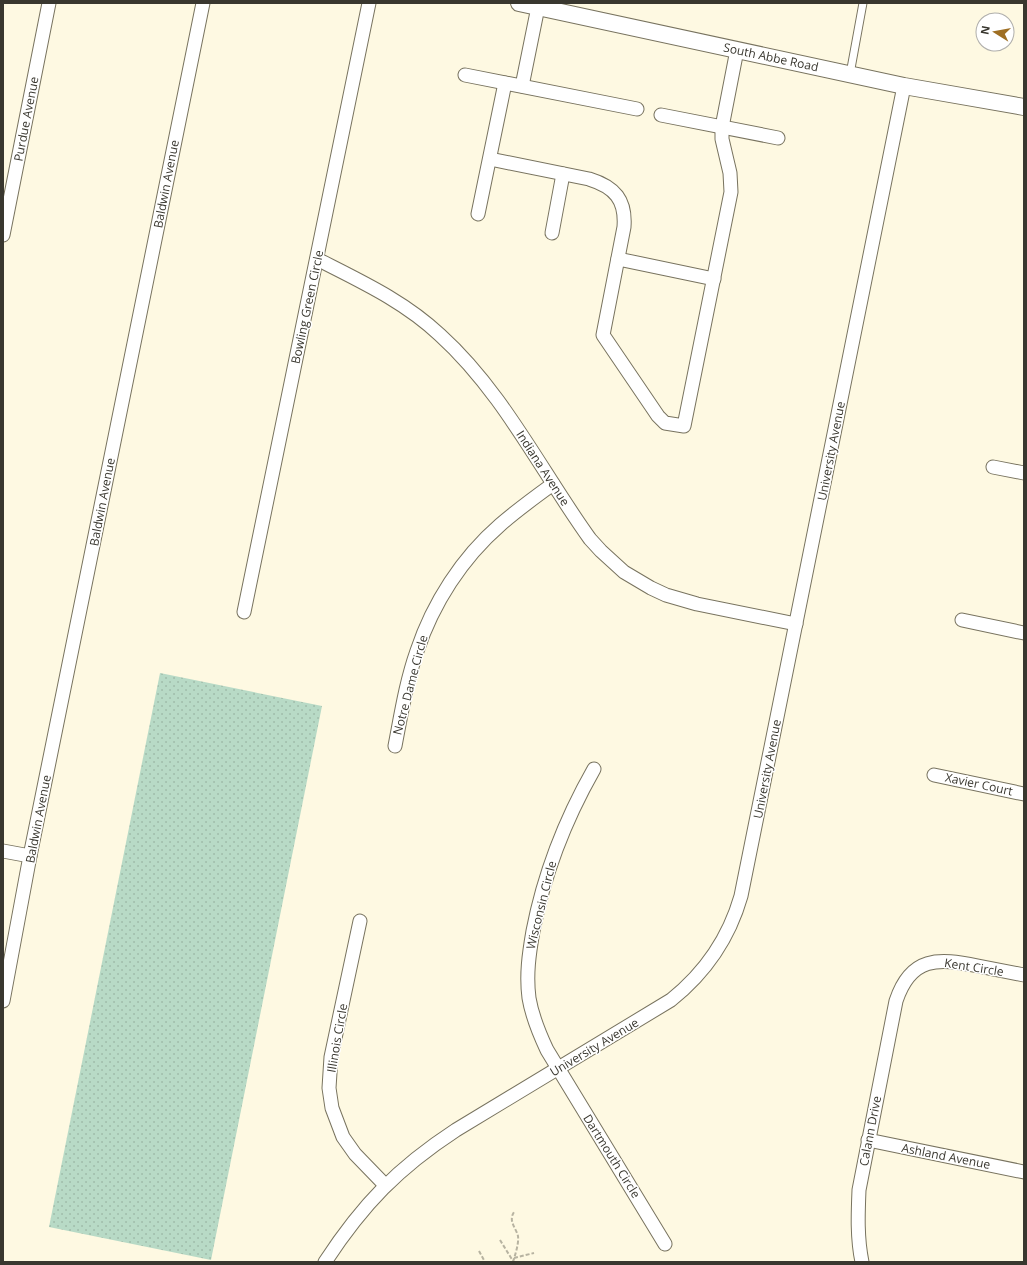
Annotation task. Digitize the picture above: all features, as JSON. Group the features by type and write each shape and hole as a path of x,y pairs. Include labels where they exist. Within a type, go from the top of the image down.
{"street":[{"name":"Purdue Avenue","path":"3,235 49,3"},
{"name":"Baldwin Avenue","path":"3,1001 30,856 203,3"},
{"name":"Bowling Green Circle","path":"244,612 369,3"},
{"name":"South Abbe Road","path":"519,3 904,86 1024,107"},
{"path":"522,86 538,7"},
{"path":"490,159 599,182 615,192 622,203 625,215 624,227 603,335 647,402 658,416 665,423 684,426 731,192 730,173 722,139 722,127 737,50"},
{"path":"465,75 637,109"},
{"path":"478,214 505,83"},
{"name":"University Avenue","path":"325,1262 342,1235 362,1210 403,1168 428,1148 456,1130 671,1000 684,990 706,967 724,940 734,919 741,896 904,86"},
{"path":"661,115 778,138"},
{"path":"552,233 563,174"},
{"name":"Indiana Avenue","path":"317,259 390,297 416,314 462,355 482,378 500,403 581,526 601,551 624,572 637,581 680,600 796,624"},
{"path":"618,259 714,279"},
{"path":"993,467 1024,473"},
{"name":"Notre Dame Circle","path":"394,746 416,652 425,628 449,583 481,543 499,526 553,484"},
{"path":"962,620 1024,633"},
{"name":"Wisconsin Circle","path":"558,1069 541,1038 532,1012 528,985 528,957 536,914 548,872 562,832 580,793 594,769"},
{"name":"Xavier Court","path":"934,775 1024,794"},
{"path":"3,850 30,856"},
{"name":"Illinois Circle","path":"360,921 331,1057 329,1088 332,1108 343,1137 355,1154 385,1185"},
{"name":"Kent Circle","path":"896,1001 900,988 911,974 930,963 938,961 956,961 1024,975"},
{"name":"Calann Drive","path":"862,1262 858,1235 860,1190 868,1140 896,1001"},
{"name":"Dartmouth Circle","path":"558,1069 665,1244"},
{"name":"Ashland Avenue","path":"868,1140 1024,1172"}],"lane":[{"path":"850,74 863,3"}],"path":[{"path":"513,1262 518,1236 512,1221 514,1212"},
{"path":"518,1236 522,1234"},
{"path":"500,1240 513,1262"},
{"path":"479,1251 485,1262"},
{"path":"514,1258 534,1253"}],"green space":[{"path":"160,673 322,706 211,1260 49,1227"}]}
